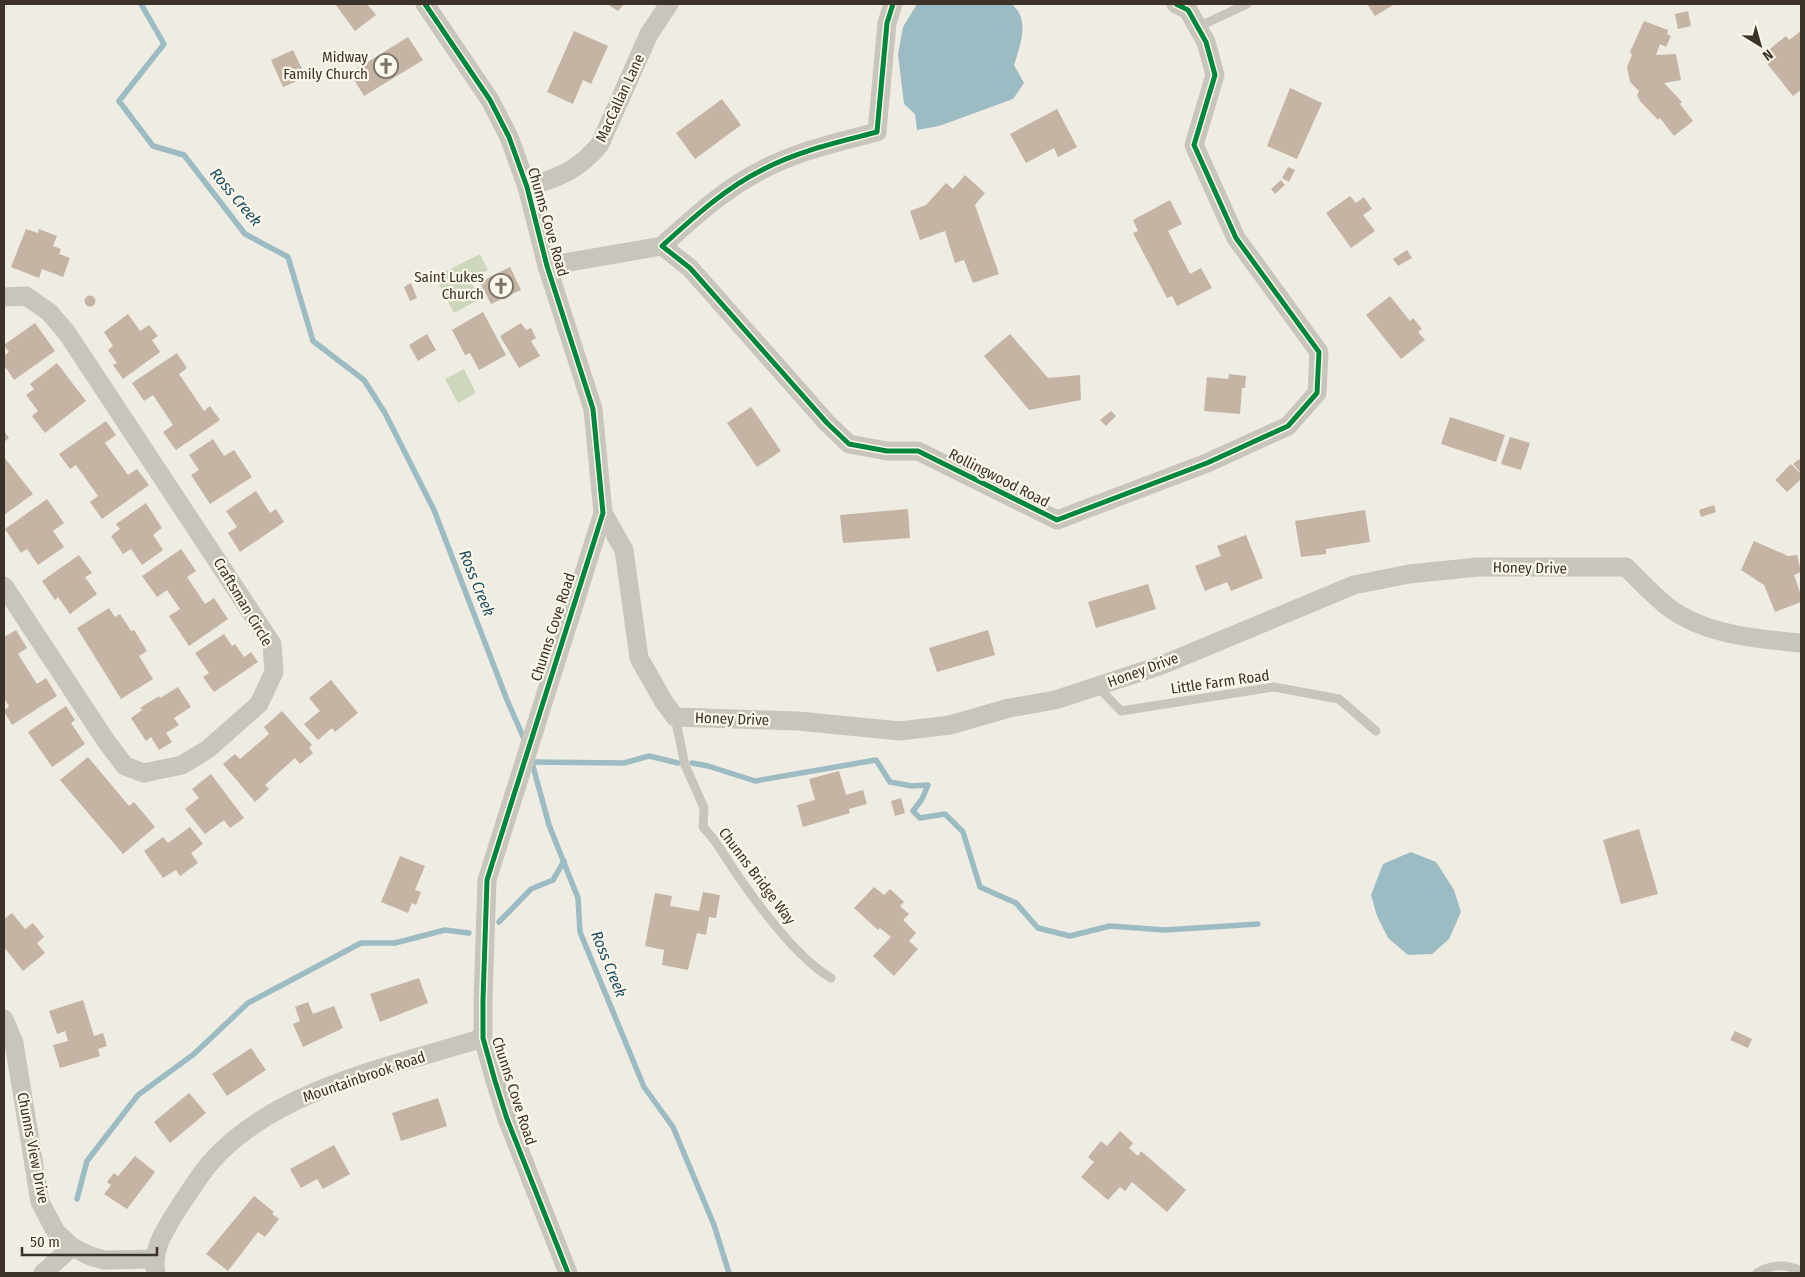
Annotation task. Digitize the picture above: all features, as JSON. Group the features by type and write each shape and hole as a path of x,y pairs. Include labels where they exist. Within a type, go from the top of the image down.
{"street":[{"name":"Chunns Cove Road","path":"425,4 490,100 509,138 527,186 547,266 593,409 603,513 487,880 483,1038 507,1119 568,1273"},
{"name":"MacCallan Lane","path":"527,186 560,177 590,156 600,144 649,34 669,4"},
{"path":"547,266 662,246 709,204 762,170 812,150 877,132 887,23 894,4"},
{"name":"Rollingwood Road","path":"662,246 690,268 827,423 849,444 887,451 918,451 1057,520 1207,463 1288,426 1317,393 1319,352 1236,238 1194,145 1215,75 1206,42 1198,27 1188,10 1176,4"},
{"name":"Craftsman Circle","path":"4,297 26,296 49,312 67,333 272,644 274,672 259,704 208,749 182,765 144,773 125,766 110,747 4,586"},
{"name":"Honey Drive","path":"603,513 624,550 639,658 664,702 675,717 798,721 900,731 950,725 1009,708 1055,700 1162,665 1354,585 1409,574 1478,567 1626,567 1669,607 1708,628 1766,640 1801,642"},
{"name":"Chunns View Drive","path":"4,1018 14,1043 40,1202 56,1232 72,1247 104,1260 155,1266"},
{"name":"Mountainbrook Road","path":"155,1266 164,1232 210,1163 257,1123 305,1095 483,1038"},
{"path":"43,1273 72,1247"}],"lane":[{"path":"1198,27 1247,4"},
{"name":"Little Farm Road","path":"1097,686 1121,711 1274,687 1339,699 1376,731"},
{"name":"Chunns Bridge Way","path":"675,717 685,765 704,808 703,827 714,838 737,874 786,938 820,972 831,978"},
{"path":"1757,1273 1787,1264 1801,1271"}],"green space":[{"path":"480,254 488,270 470,280 480,299 454,313 435,277"},
{"path":"464,369 476,393 458,403 445,379"}],"water":[{"path":"917,4 1011,4 1021,17 1021,41 1014,65 1024,83 1013,99 939,126 917,130 915,114 904,104 898,54 903,27"},
{"path":"1411,852 1436,862 1454,890 1461,912 1449,939 1432,954 1408,955 1388,938 1377,916 1371,895 1383,864"}],"building":[{"path":"335,4 367,4 376,15 355,31"},
{"path":"607,4 624,4 618,11"},
{"path":"1367,4 1395,4 1375,16"},
{"path":"1688,11 1691,26 1678,29 1675,14"},
{"path":"1644,21 1668,30 1667,34 1671,36 1666,47 1660,44 1656,55 1676,54 1681,80 1664,83 1682,102 1680,104 1693,121 1674,136 1660,118 1658,120 1641,102 1637,96 1639,91 1630,82 1627,67 1632,55 1630,52"},
{"path":"574,31 608,46 591,84 583,80 573,104 547,92"},
{"path":"1801,31 1801,90 1793,96 1761,56 1786,36 1789,40"},
{"name":"Midway Family Church","path":"408,37 423,60 364,96 350,73"},
{"path":"293,50 306,77 283,87 271,60"},
{"path":"1290,88 1322,103 1297,159 1267,146"},
{"path":"722,99 741,125 695,159 676,133"},
{"path":"1057,109 1077,147 1058,157 1054,148 1026,163 1010,134"},
{"path":"1288,167 1295,170 1289,182 1282,178"},
{"path":"965,175 985,193 975,205 999,274 973,283 964,260 955,263 945,231 920,240 910,211 926,205 946,183 953,189"},
{"path":"1281,180 1285,185 1275,194 1271,189"},
{"path":"1350,196 1356,203 1364,197 1372,209 1363,215 1375,231 1351,248 1326,213"},
{"path":"1170,200 1182,224 1168,231 1190,274 1201,268 1212,288 1177,306 1172,296 1167,298 1133,233 1138,231 1133,220"},
{"path":"26,229 38,233 39,229 57,236 53,246 61,249 59,254 70,258 63,277 42,269 39,278 11,267"},
{"path":"1407,250 1412,258 1398,266 1393,259"},
{"name":"Saint Lukes Church","path":"510,267 521,290 491,304 480,282"},
{"path":"411,283 417,298 410,301 404,287"},
{"path":"88,296 92,296 95,301 94,305 88,306 85,303 85,299"},
{"path":"1390,296 1410,321 1413,318 1422,329 1418,332 1425,340 1401,359 1366,315"},
{"path":"483,312 506,355 479,370 470,353 465,355 452,330"},
{"path":"128,314 140,331 149,325 158,336 152,340 160,352 123,379 113,365 117,363 108,350 113,346 104,332"},
{"path":"35,323 55,351 14,380 4,365 4,356 9,352 4,345"},
{"path":"521,323 526,330 531,328 536,338 531,341 540,356 519,368 500,336"},
{"path":"427,334 436,350 418,361 409,345"},
{"path":"1010,334 1048,378 1080,375 1081,400 1029,410 984,356"},
{"path":"177,353 187,368 179,374 204,411 210,406 220,420 176,450 163,432 173,425 153,395 144,401 132,383"},
{"path":"57,363 86,401 45,433 32,416 38,411 26,395 34,389 30,384"},
{"path":"1229,374 1246,376 1245,388 1242,388 1240,414 1204,411 1207,377 1228,379"},
{"path":"751,407 781,451 757,467 727,423"},
{"path":"1111,411 1116,416 1106,426 1100,420"},
{"path":"1450,417 1505,435 1496,462 1441,444"},
{"path":"106,421 116,435 105,443 128,475 137,469 149,485 102,519 90,502 98,496 76,465 70,469 59,454"},
{"path":"4,431 9,438 4,442"},
{"path":"1510,437 1530,443 1521,470 1501,464"},
{"path":"213,439 224,456 234,450 252,477 210,504 191,475 199,470 189,455"},
{"path":"4,457 33,494 4,515"},
{"path":"1799,459 1801,462 1801,473 1793,464"},
{"path":"1791,464 1801,474 1801,479 1787,492 1775,480"},
{"path":"256,491 270,513 276,509 284,522 240,552 228,533 237,527 226,511"},
{"path":"47,499 64,523 53,531 64,547 38,565 27,549 21,553 5,529"},
{"path":"146,503 162,528 153,535 163,550 142,565 131,549 123,554 111,536 120,529 116,524"},
{"path":"1714,505 1716,512 1701,517 1699,510"},
{"path":"908,509 910,538 843,543 840,515"},
{"path":"1365,510 1370,542 1326,549 1326,554 1301,557 1295,521"},
{"path":"1246,535 1263,578 1231,591 1227,582 1205,591 1195,566 1221,556 1217,546"},
{"path":"1754,541 1788,556 1797,555 1801,572 1794,575 1801,595 1801,602 1775,612 1764,585 1741,570"},
{"path":"181,549 196,571 187,577 205,604 214,598 228,619 189,646 169,616 180,609 167,590 157,597 142,576"},
{"path":"79,555 92,573 85,577 97,594 70,614 58,597 55,600 42,581"},
{"path":"1148,584 1156,609 1096,628 1088,602"},
{"path":"109,608 115,617 120,614 131,631 134,630 147,651 139,656 153,679 121,699 77,628"},
{"path":"16,630 27,648 18,654 37,684 46,678 57,696 12,725 4,711 9,706 4,698 4,637"},
{"path":"988,630 995,655 937,672 929,648"},
{"path":"224,634 232,646 235,644 244,657 251,652 258,662 214,692 203,677 209,673 195,653"},
{"path":"331,680 358,713 335,732 332,728 318,740 304,724 320,711 309,698"},
{"path":"178,687 191,707 174,718 179,725 166,733 172,742 159,750 151,737 146,741 131,718 142,710 140,708"},
{"path":"66,706 75,720 71,723 85,744 52,767 28,732"},
{"path":"282,711 312,745 309,748 313,753 300,764 295,758 265,785 269,789 255,802 223,764 235,754 240,759 269,734 264,727"},
{"path":"88,757 129,806 134,802 155,827 123,854 60,780"},
{"path":"839,771 846,795 863,790 867,804 849,809 850,813 803,827 797,805 815,800 809,779"},
{"path":"211,774 244,818 230,828 224,820 205,834 185,809 199,798 192,789"},
{"path":"901,798 905,813 895,816 891,801"},
{"path":"190,827 203,844 191,853 198,863 180,876 176,870 163,878 144,851 163,837 168,843"},
{"path":"1639,829 1658,894 1621,904 1603,840"},
{"path":"400,856 425,866 415,890 421,892 416,905 412,903 408,913 381,902"},
{"path":"874,887 884,895 890,889 904,902 900,906 909,914 903,920 916,933 909,941 918,949 894,976 873,956 891,937 880,928 878,930 854,908"},
{"path":"703,892 720,895 716,918 709,917 706,935 697,933 688,970 662,965 664,950 645,946 655,893 672,896 670,906 699,911"},
{"path":"12,913 25,929 33,923 44,937 37,943 45,953 23,971 4,947 4,919"},
{"path":"419,978 428,1003 380,1022 370,994"},
{"path":"83,1000 94,1036 103,1033 107,1046 98,1049 100,1056 60,1068 53,1045 68,1041 65,1031 57,1034 49,1011"},
{"path":"308,1002 313,1014 334,1006 343,1028 303,1047 293,1024 300,1021 295,1007"},
{"path":"1735,1031 1752,1039 1748,1048 1730,1040"},
{"path":"251,1048 266,1070 227,1096 212,1074"},
{"path":"189,1093 206,1113 170,1143 154,1122"},
{"path":"438,1098 447,1126 401,1141 392,1113"},
{"path":"1120,1131 1133,1143 1129,1148 1138,1156 1141,1151 1186,1190 1167,1212 1132,1182 1125,1191 1120,1187 1108,1200 1081,1177 1094,1162 1088,1157 1101,1141 1107,1146"},
{"path":"334,1145 350,1174 323,1189 317,1179 301,1188 290,1169"},
{"path":"135,1156 155,1172 127,1209 104,1194 111,1185 107,1182 114,1173 118,1176"},
{"path":"254,1196 274,1212 272,1214 279,1219 265,1237 258,1232 228,1271 206,1254"}],"waterway":[{"name":"Ross Creek","path":"141,4 164,44 119,101 153,146 184,155 245,234 288,257 313,341 364,380 385,413 434,510 507,700 525,741"},
{"path":"532,762 624,763 649,756 678,763"},
{"name":"Ross Creek","path":"531,759 549,825 578,898 580,932 644,1087 673,1127 714,1225 729,1273"},
{"path":"692,763 708,766 755,781 876,760 890,782 912,786 928,785 922,799 913,811 920,818 945,814 963,832 980,887 1016,903 1038,928 1070,936 1110,926 1165,930 1258,924"},
{"path":"499,922 531,889 553,880 564,861"},
{"path":"77,1199 87,1161 138,1095 194,1054 248,1003 361,943 395,943 445,930 469,933"}],"cycle path":[{"path":"425,4 490,100 509,137 527,187 547,266 593,409 603,513 487,880 483,1000 483,1038 495,1081 507,1119 568,1273"},
{"path":"893,4 887,23 877,132 833,143 775,163 722,195 662,246 690,268 827,423 849,444 887,451 918,451 1057,520 1207,463 1288,426 1317,393 1319,352 1236,238 1194,145 1215,75 1206,42 1188,10 1176,4"}],"place":[{"name":"Midway Family Church","path":"386,66"},
{"name":"Saint Lukes Church","path":"501,286"}]}
